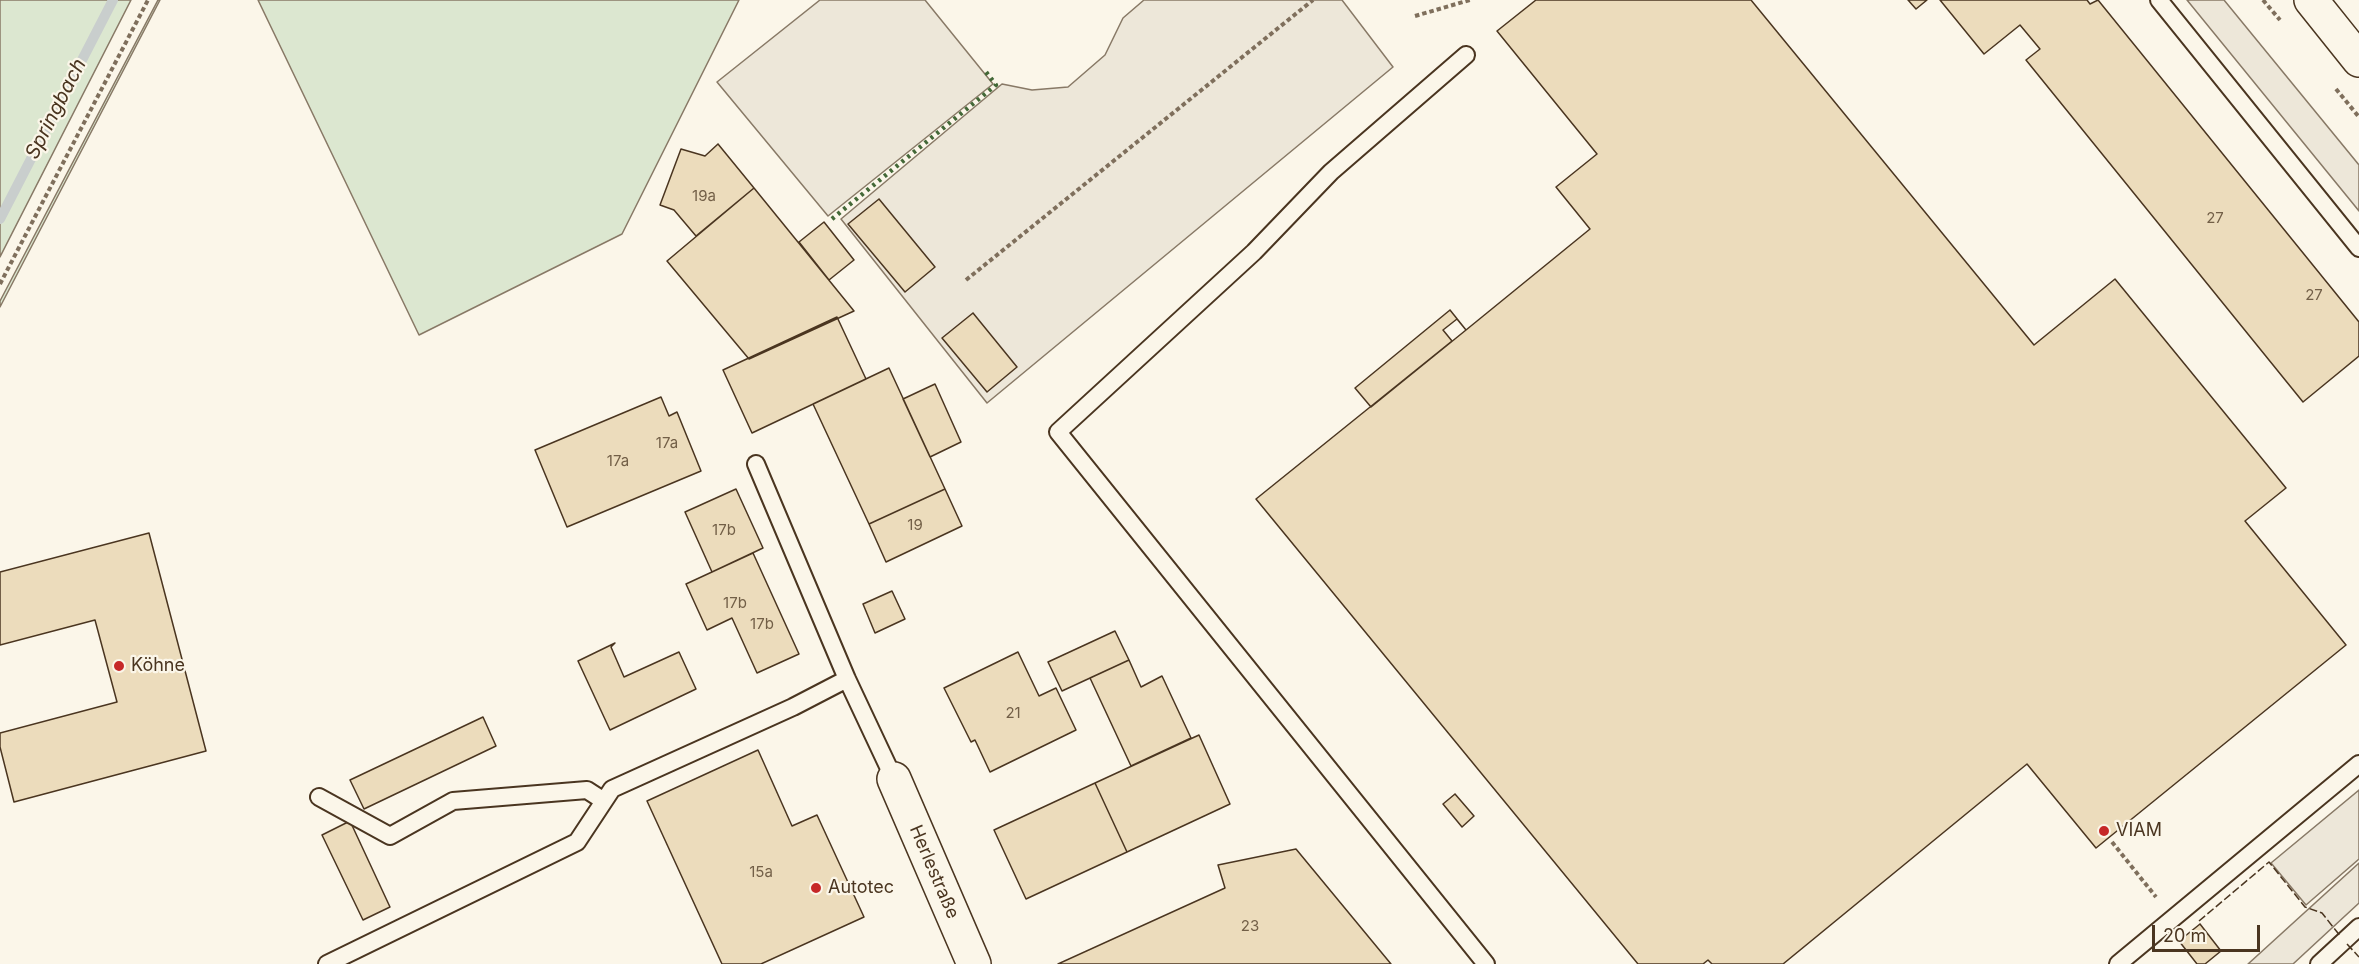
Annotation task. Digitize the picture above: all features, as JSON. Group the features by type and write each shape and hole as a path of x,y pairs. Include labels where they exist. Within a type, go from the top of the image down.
{"street":[{"path":"2311,0 2359,60"},
{"name":"Herlestraße","path":"894,779 974,964"}],"lane":[{"path":"2159,0 2359,248"},
{"path":"1466,55 1331,172 1254,252 1058,432 1486,964"},
{"path":"756,464 847,679 894,779"},
{"path":"327,964 577,842 612,789 793,707 847,679"},
{"path":"2118,964 2359,764"},
{"path":"319,797 390,836 453,801 587,790 604,801"},
{"path":"2319,964 2359,927"}],"path":[{"path":"0,284 148,0"},
{"path":"966,280 1313,0"},
{"path":"1414,16 1470,0"},
{"path":"2112,842 2174,918"}],"green space":[{"path":"0,0 131,0 0,257"},
{"path":"160,0 0,307 0,301"},
{"path":"258,0 739,0 622,234 419,335"}],"shaded area":[{"path":"820,0 925,0 993,84 828,216 717,82"},
{"path":"1144,0 1342,0 1393,67 987,403 841,219 1002,84 1032,90 1068,87 1105,55 1123,18"},
{"path":"2187,0 2224,0 2359,165 2359,211"},
{"path":"2359,790 2359,859 2306,905 2271,863"},
{"path":"2359,863 2359,903 2293,964 2248,964"}],"building":[{"path":"1536,0 1751,0 2034,345 2115,279 2286,488 2245,521 2346,645 2096,848 2027,764 1783,964 1712,964 1708,960 1703,964 1638,964 1256,499 1452,341 1443,330 1457,319 1466,330 1590,229 1556,187 1597,154 1497,31"},
{"path":"1908,0 1927,0 1916,9"},
{"path":"1940,0 2087,0 2090,4 2098,0 2359,322 2359,356 2303,402 2026,60 2040,49 2020,25 1984,54"},
{"path":"718,144 754,188 696,236 674,210 660,205 681,149 705,156"},
{"path":"754,188 854,311 749,359 667,261"},
{"path":"879,199 935,267 905,292 848,224"},
{"path":"824,222 854,260 829,280 799,242"},
{"path":"1450,310 1466,330 1371,407 1355,388"},
{"path":"973,313 1017,367 987,392 942,338"},
{"path":"837,317 866,379 752,433 723,370"},
{"path":"889,368 945,489 869,524 813,404"},
{"path":"935,384 961,442 930,457 903,399"},
{"path":"661,397 669,416 677,412 701,471 567,527 535,450"},
{"path":"736,489 763,548 712,572 685,512"},
{"path":"945,489 962,526 886,562 869,524"},
{"path":"149,533 206,751 14,802 0,747 0,733 117,702 95,620 0,645 0,572"},
{"path":"753,553 799,654 757,673 732,618 707,630 686,584"},
{"path":"892,591 905,619 875,633 863,604"},
{"path":"1115,631 1129,660 1062,691 1048,662"},
{"path":"615,643 611,647 624,677 679,652 696,689 610,730 578,661"},
{"path":"1018,652 1039,696 1056,688 1076,730 990,772 975,740 971,742 944,688"},
{"path":"1129,660 1141,687 1162,676 1191,738 1131,766 1090,678"},
{"path":"483,717 496,746 364,809 350,780"},
{"path":"1199,735 1230,804 1127,852 1095,783"},
{"path":"758,750 792,826 817,815 864,917 761,964 722,964 647,801"},
{"path":"1095,783 1127,852 1026,899 994,830"},
{"path":"1455,794 1474,816 1462,827 1443,804"},
{"path":"350,821 390,907 363,920 322,835"},
{"path":"1296,849 1391,964 1058,964 1225,888 1218,865"},
{"path":"2200,924 2221,951 2205,964 2197,964 2179,941"}],"waterway":[{"name":"Springbach","path":"0,219 113,0"}],"hedge":[{"path":"832,219 996,85 986,72"}],"fence":[{"path":"2199,921 2269,862 2305,907 2322,913 2341,937"},
{"path":"2347,944 2359,957"}],"place":[{"name":"Köhne","path":"119,666"},
{"name":"VIAM","path":"2104,831"},
{"name":"Autotec","path":"816,888"}]}
